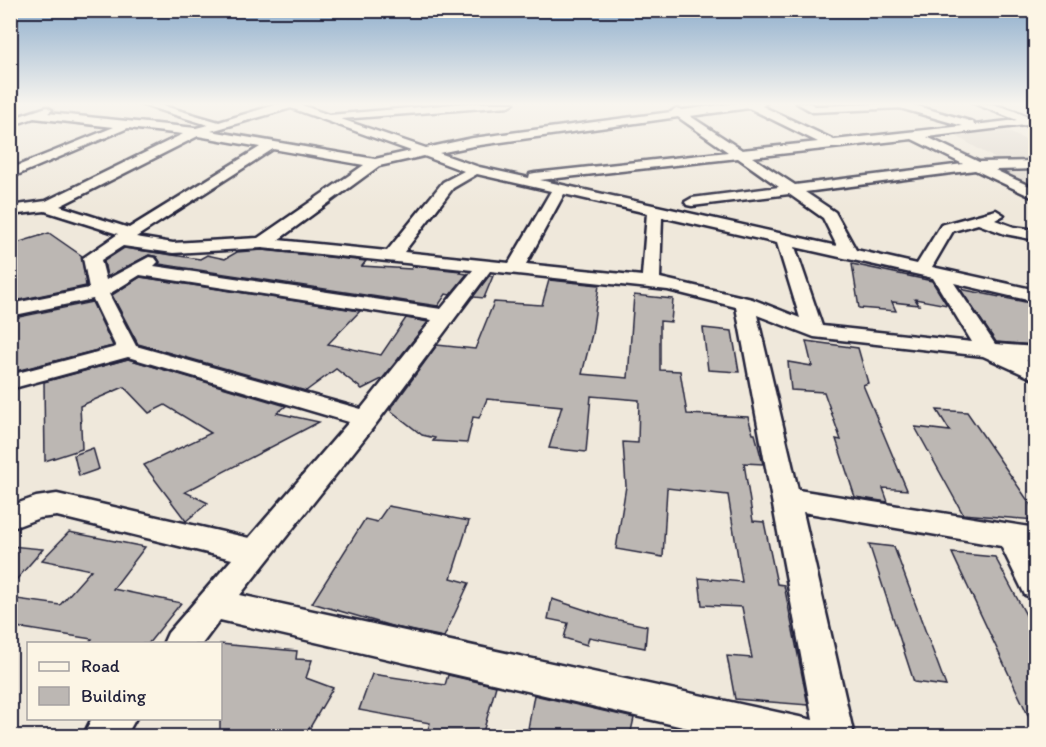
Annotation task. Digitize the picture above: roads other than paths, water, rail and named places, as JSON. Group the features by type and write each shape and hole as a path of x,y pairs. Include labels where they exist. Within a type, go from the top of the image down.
{"street":[{"path":"10,174 96,138"},
{"path":"10,211 48,206 184,138"},
{"path":"230,138 375,163"},
{"path":"383,138 475,170 1035,296"},
{"path":"262,243 375,163 421,151 504,138"},
{"path":"715,138 830,215 849,254"},
{"path":"820,138 830,143"},
{"path":"518,179 877,138"},
{"path":"920,138 1035,195"},
{"path":"128,350 99,291 92,258 271,145"},
{"path":"692,202 977,166 1035,165"},
{"path":"392,256 448,185 475,170"},
{"path":"515,268 560,188"},
{"path":"10,200 48,206 125,236 173,248 262,243 651,281 745,303 814,332 1035,354"},
{"path":"651,281 655,210"},
{"path":"930,272 947,228 996,215"},
{"path":"978,219 1011,231 1035,235"},
{"path":"783,238 814,332"},
{"path":"10,310 99,291 173,248"},
{"path":"182,642 366,419 485,266"},
{"path":"137,269 446,316"},
{"path":"930,272 988,350 1035,373"},
{"path":"745,303 835,736"},
{"path":"10,382 128,350 366,419"},
{"path":"786,499 1023,538 1035,585"},
{"path":"10,518 36,508 57,505 255,552"},
{"path":"212,604 804,736"},
{"path":"102,736 115,720"}]}
